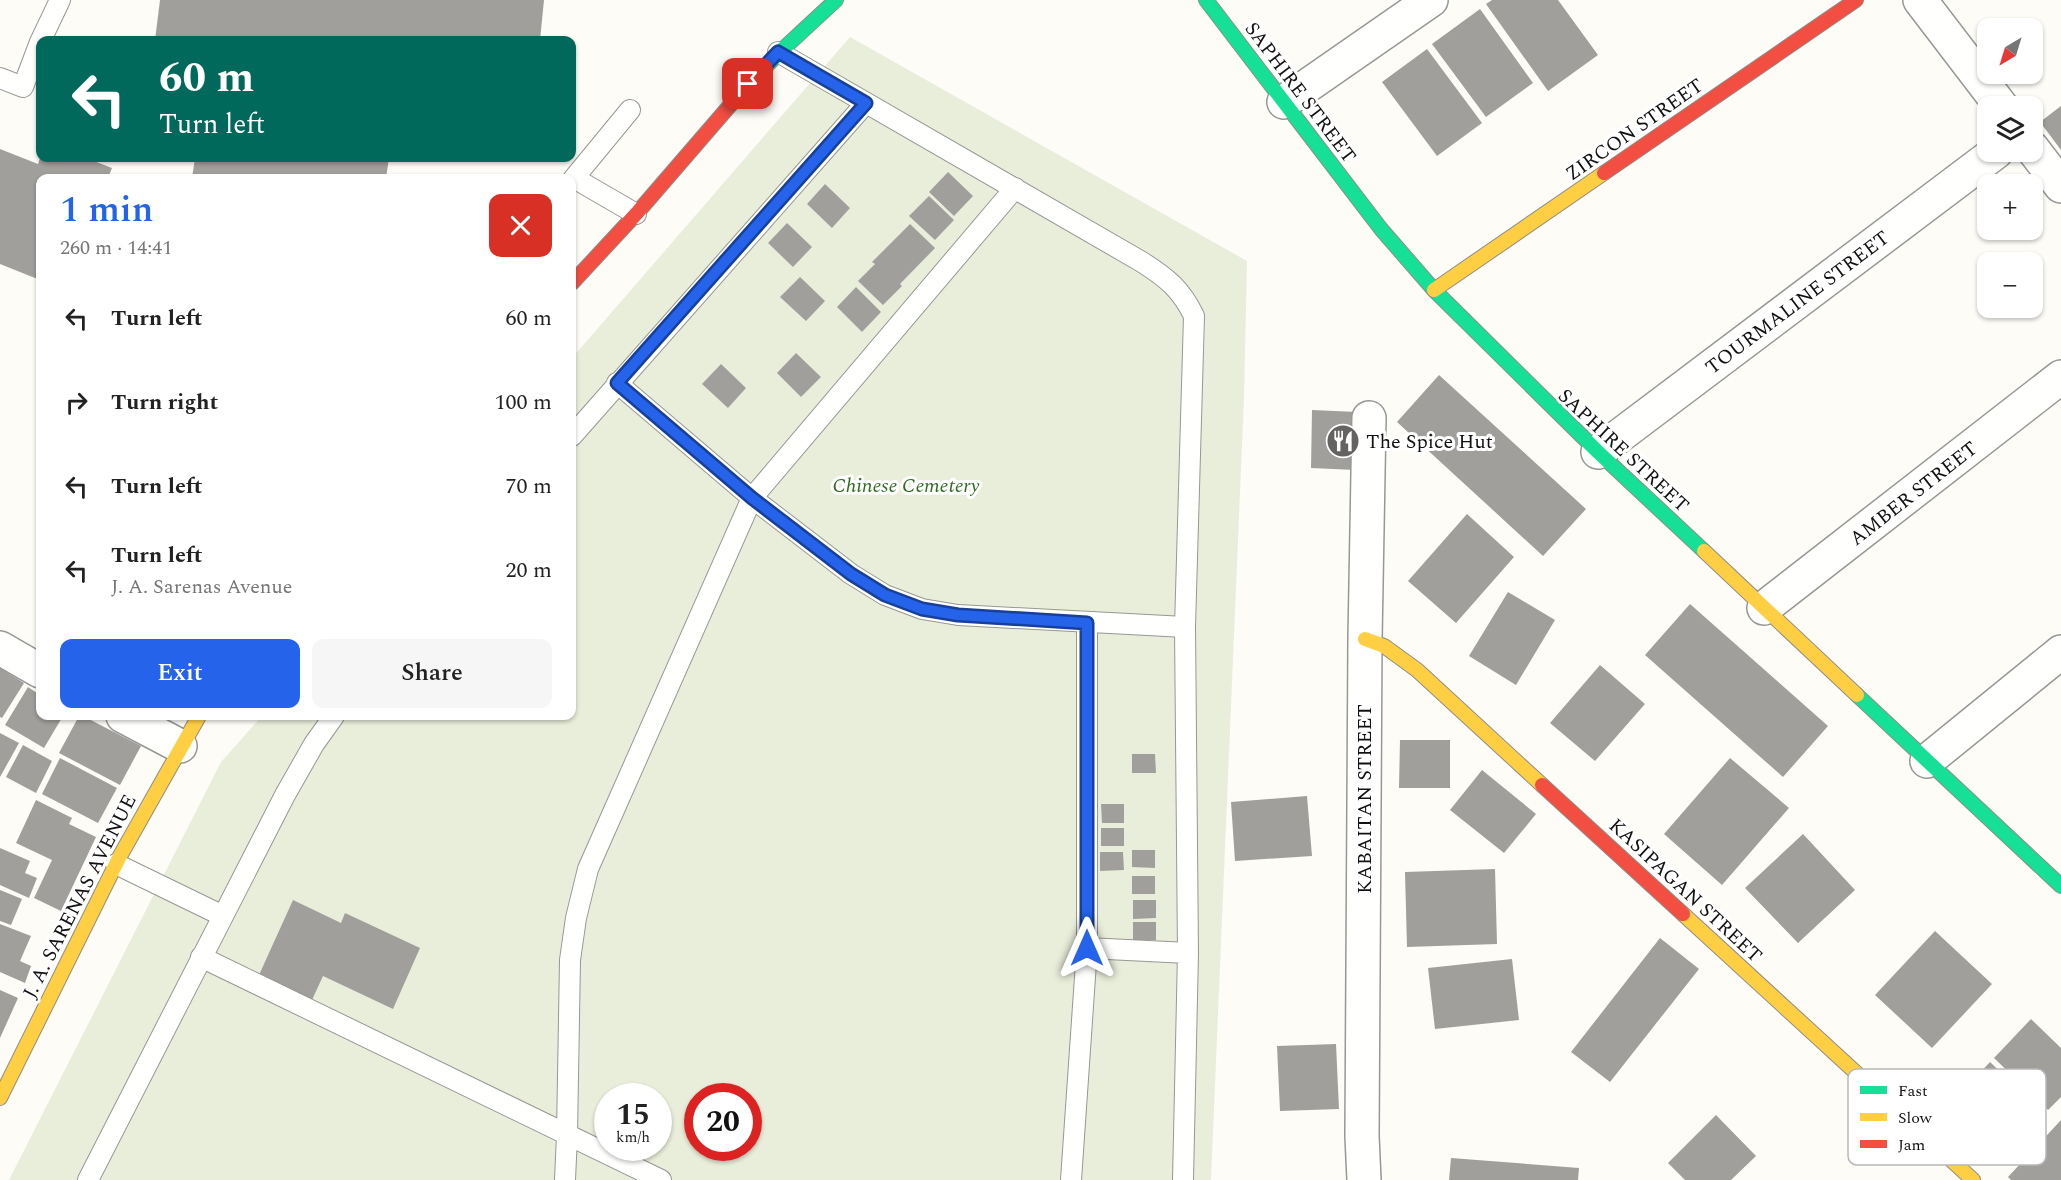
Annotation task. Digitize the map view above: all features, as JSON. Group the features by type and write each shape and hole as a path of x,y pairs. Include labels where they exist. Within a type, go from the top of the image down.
{"street":[{"path":"576,279 636,214 733,100 778,52 836,0"},
{"name":"SAPHIRE STREET","path":"1206,0 1381,229 1434,290 1598,452 2061,886"},
{"path":"1284,102 1431,0"},
{"name":"ZIRCON STREET","path":"1434,290 1856,0"},
{"path":"1920,0 1993,96"},
{"name":"TOURMALINE STREET","path":"1598,452 1983,162"},
{"path":"2043,162 2061,186"},
{"name":"AMBER STREET","path":"1764,608 2061,377"},
{"name":"KABAITAN STREET","path":"1364,1180 1362,1125 1365,639 1369,418"},
{"name":"KASIPAGAN STREET","path":"1365,639 1384,646 1417,670 1852,1069"},
{"path":"0,648 36,669"},
{"path":"1927,761 2061,652"},
{"path":"131,720 180,746"},
{"name":"J. A. SARENAS AVENUE","path":"0,1098 116,864 196,720"},
{"name":"KASIPAGAN STREET","path":"1957,1165 1973,1180"}],"lane":[{"path":"43,36 60,0"},
{"path":"778,52 1167,278 1185,297 1194,316 1185,627 1188,952 1183,1180"},
{"path":"0,78 23,87 36,53"},
{"path":"576,431 866,103"},
{"path":"576,176 630,110"},
{"path":"576,182 636,214"},
{"path":"565,1180 570,960 576,918 588,868 752,498 1015,188"},
{"path":"617,383 752,498 851,574 885,595 922,609 958,615 1185,627"},
{"path":"1071,1180 1087,948 1087,623"},
{"path":"88,1180 285,795 314,744 331,720"},
{"path":"116,864 223,916"},
{"path":"1087,948 1188,952"},
{"path":"201,957 661,1180"}],"green space":[{"name":"Chinese Cemetery","path":"850,37 1247,261 1244,398 1211,1180 9,1180 221,762 258,720 576,720 576,353"}],"building":[{"path":"160,0 544,0 540,36 156,36"},
{"path":"1492,0 1558,0 1598,55 1548,91 1486,4"},
{"path":"1480,9 1533,83 1486,117 1432,44"},
{"path":"1427,49 1482,123 1437,156 1382,82"},
{"path":"2061,106 2061,150 2043,126 2043,120"},
{"path":"0,149 38,164 39,162 96,162 112,168 110,174 36,174 36,278 0,264"},
{"path":"194,162 388,162 387,174 193,174"},
{"path":"948,172 973,196 954,216 929,192"},
{"path":"825,184 850,208 832,228 807,204"},
{"path":"929,196 954,220 935,240 909,216"},
{"path":"787,223 812,247 793,267 768,243"},
{"path":"910,224 935,248 883,305 858,281 875,264 872,262"},
{"path":"800,277 825,301 806,321 780,297"},
{"path":"856,287 881,312 862,332 837,307"},
{"path":"796,353 821,377 801,397 777,373"},
{"path":"721,364 746,388 728,408 702,384"},
{"path":"1439,375 1586,509 1543,556 1397,422"},
{"path":"1312,410 1357,412 1355,470 1311,468"},
{"path":"1467,514 1514,557 1456,623 1408,581"},
{"path":"1508,592 1555,620 1516,685 1469,656"},
{"path":"1690,604 1828,726 1783,777 1645,655"},
{"path":"1600,665 1645,704 1595,761 1550,723"},
{"path":"0,668 24,683 2,718 0,717"},
{"path":"28,687 36,692 36,720 61,720 44,748 5,725"},
{"path":"77,720 91,720 141,746 120,785 59,753"},
{"path":"0,733 19,743 0,777"},
{"path":"1400,740 1450,740 1450,788 1399,788"},
{"path":"23,745 52,761 36,793 6,777"},
{"path":"1132,754 1155,754 1156,773 1132,773"},
{"path":"60,758 117,788 98,823 42,794"},
{"path":"1730,758 1789,808 1722,885 1664,834"},
{"path":"1482,770 1536,814 1504,853 1450,810"},
{"path":"1307,796 1312,856 1235,861 1231,802"},
{"path":"36,800 72,818 69,824 96,837 61,911 34,898 52,860 16,843"},
{"path":"1101,804 1124,804 1124,823 1102,823"},
{"path":"1101,828 1124,828 1124,846 1101,846"},
{"path":"1803,834 1855,890 1798,943 1745,888"},
{"path":"0,848 30,861 25,873 37,878 29,898 0,885"},
{"path":"1132,850 1155,850 1155,868 1132,867"},
{"path":"1100,852 1123,852 1124,870 1100,871"},
{"path":"1495,869 1497,944 1407,947 1405,872"},
{"path":"1132,876 1155,876 1155,894 1132,894"},
{"path":"0,890 22,899 11,925 0,921"},
{"path":"293,900 341,923 345,913 420,948 393,1009 323,976 312,1000 259,975"},
{"path":"1133,900 1156,900 1156,918 1133,919"},
{"path":"1133,922 1156,922 1156,940 1133,940"},
{"path":"0,924 31,936 20,961 31,966 25,983 0,972"},
{"path":"1935,931 1992,984 1932,1048 1875,995"},
{"path":"1660,938 1699,969 1610,1082 1571,1052"},
{"path":"1512,959 1519,1020 1435,1029 1428,968"},
{"path":"0,990 18,998 0,1038"},
{"path":"2031,1019 2061,1048 2061,1097 2048,1110 2046,1108 2046,1069 2005,1069 1994,1058"},
{"path":"1336,1044 1339,1109 1280,1111 1277,1046"},
{"path":"1990,1062 1997,1069 1983,1069"},
{"path":"1716,1115 1756,1156 1731,1180 1685,1180 1668,1163"},
{"path":"2061,1120 2061,1180 2011,1180 2008,1177 2019,1165 2046,1165 2046,1136"},
{"path":"1451,1158 1579,1168 1578,1180 1449,1180"}],"traffic: fast":[{"path":"745,88 836,0"},
{"path":"1206,0 1381,229 1434,290 1598,452 1704,551"},
{"path":"1857,695 2061,886"}],"traffic: slow":[{"path":"1434,290 1604,173"},
{"path":"1704,551 1857,695"},
{"path":"1365,639 1384,646 1417,670 1542,785"},
{"path":"0,1098 120,856 197,720"},
{"path":"1683,914 1852,1069"},
{"path":"1957,1165 1973,1180"}],"traffic: jam":[{"path":"1604,173 1856,0"},
{"path":"576,279 637,213 745,88"},
{"path":"1542,785 1683,914"}],"place":[{"name":"The Spice Hut","path":"1343,441"}],"route":[{"path":"748,84 778,52 866,103 617,383 752,498 851,574 885,595 922,609 958,615 1087,623 1087,948"}]}
